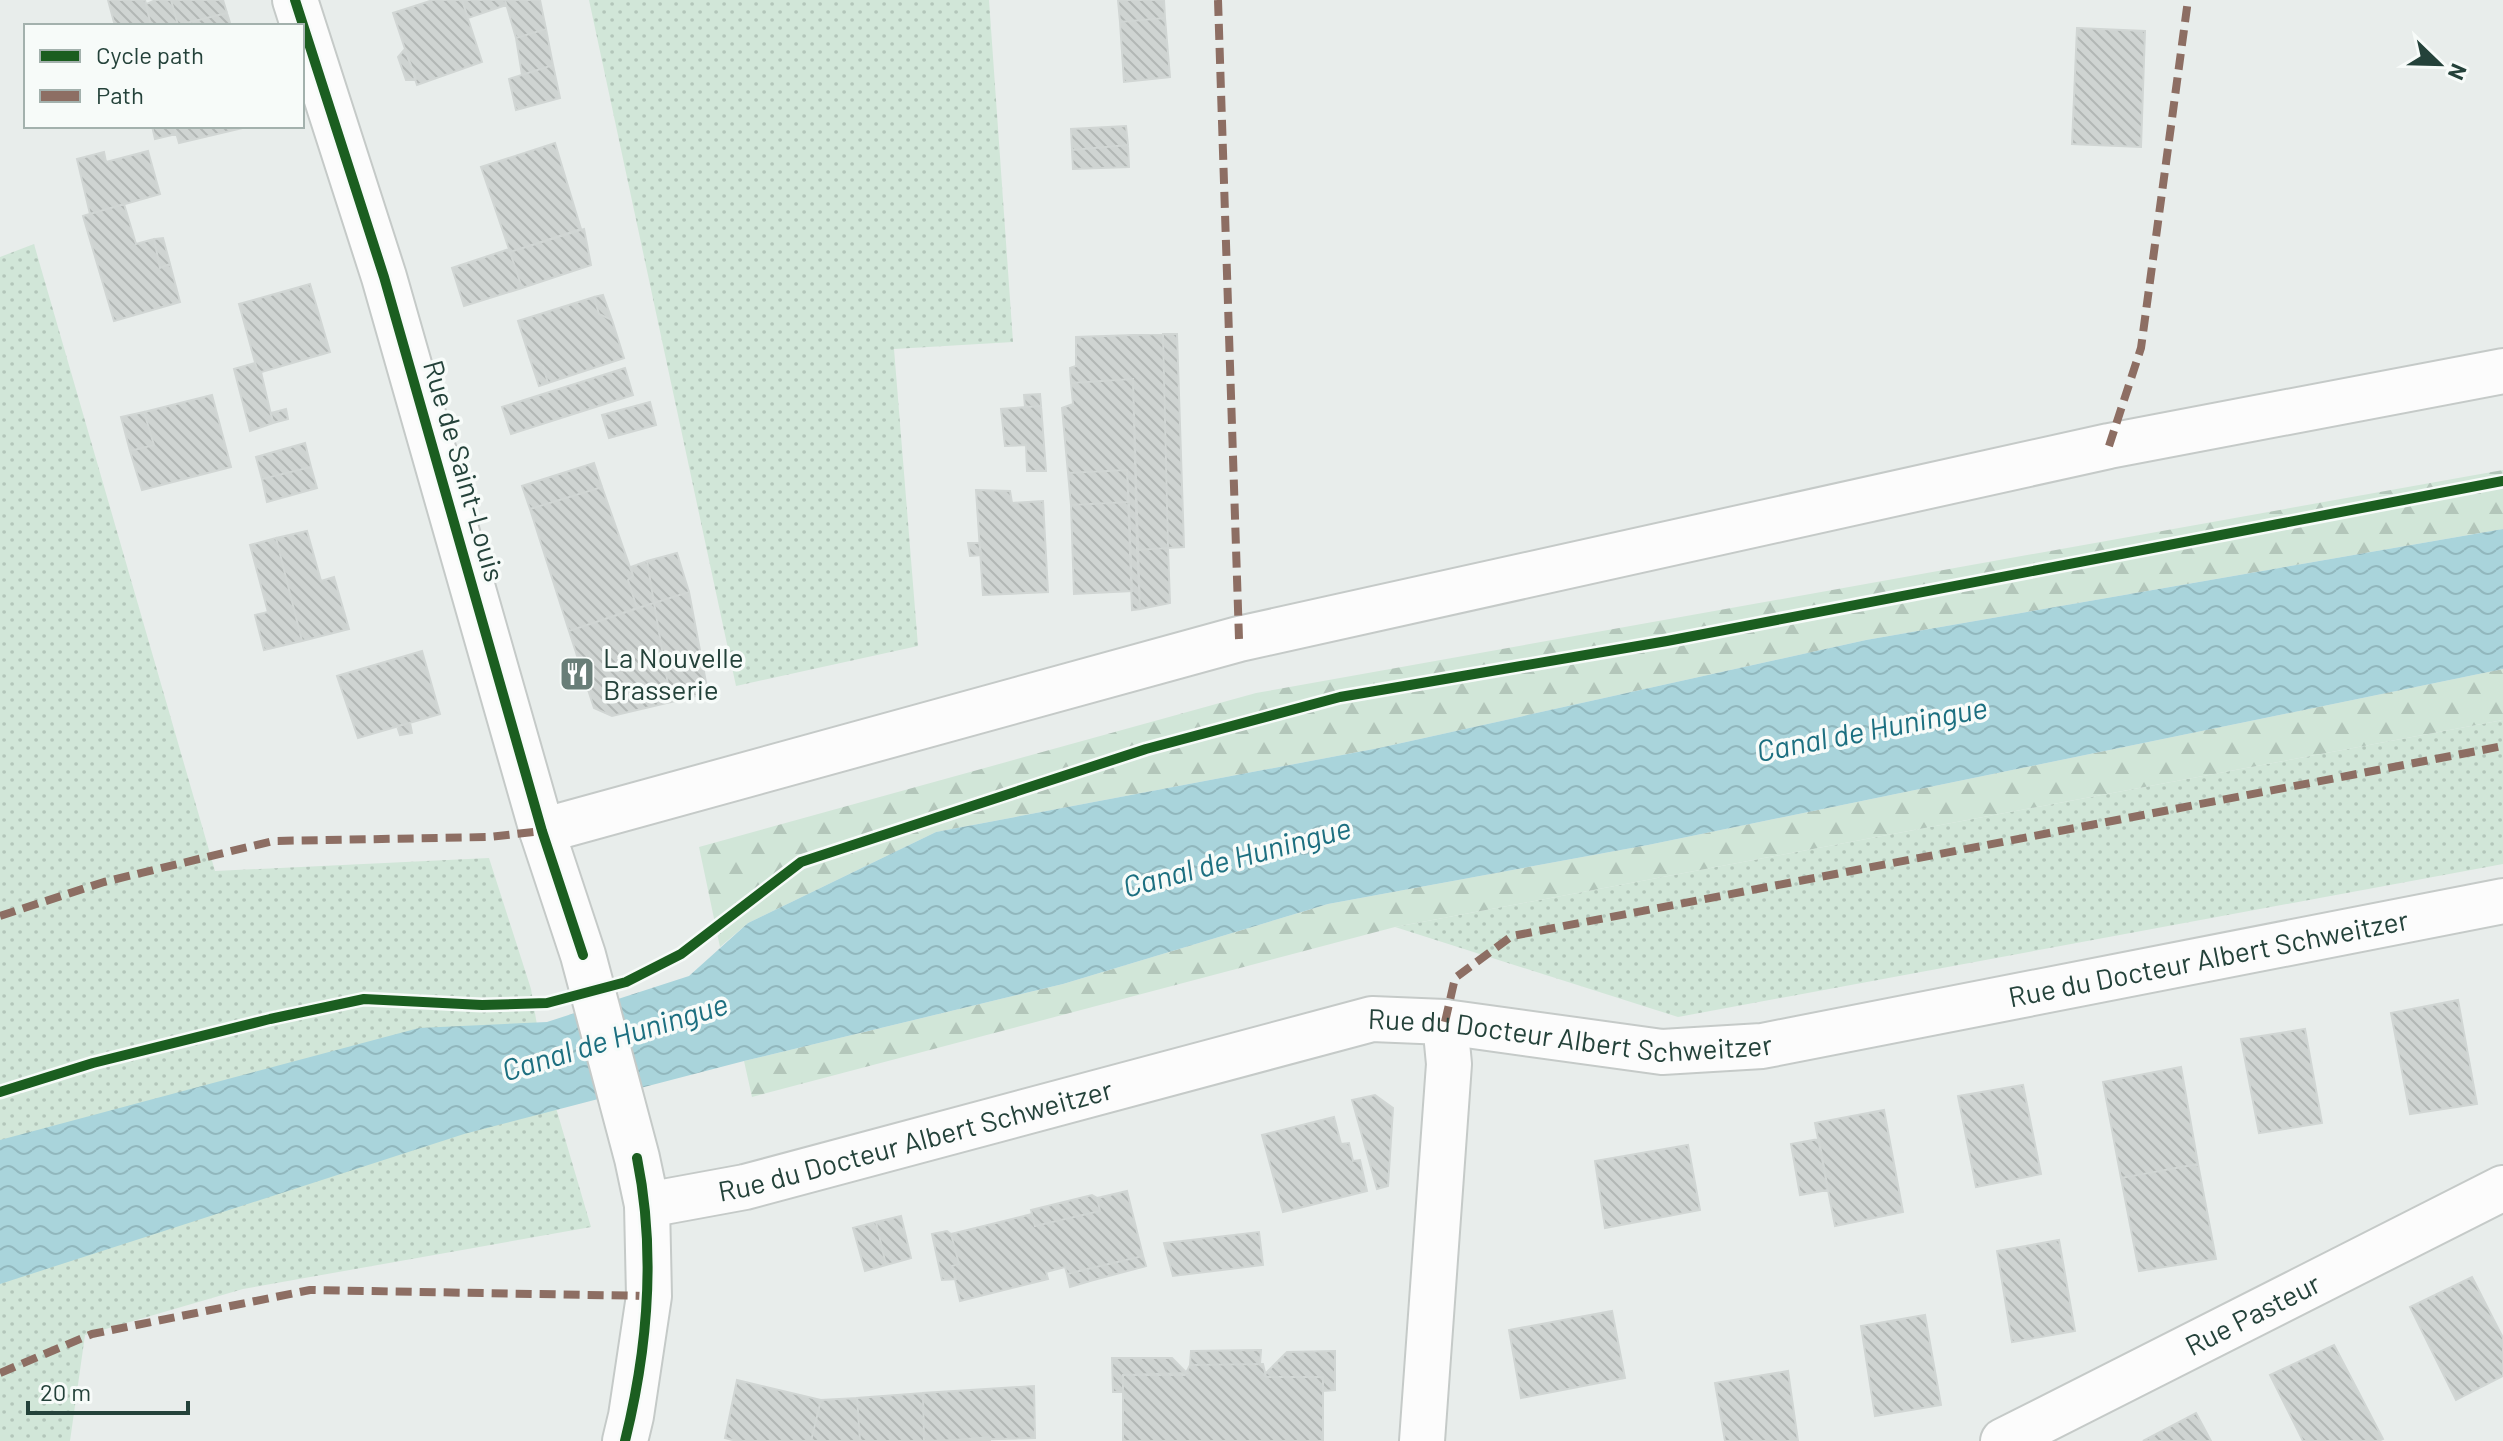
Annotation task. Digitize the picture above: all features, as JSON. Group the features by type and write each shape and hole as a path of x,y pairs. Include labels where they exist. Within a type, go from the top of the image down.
{"street":[{"name":"Rue de Saint-Louis","path":"295,0 303,24"},
{"name":"Rue de Saint-Louis","path":"304,28 384,277 542,831 583,955 637,1158 647,1205 649,1296 625,1441"},
{"path":"542,831 1239,639 2109,446 2503,371"},
{"name":"Rue du Docteur Albert Schweitzer","path":"647,1205 745,1187 1372,1019 1445,1022 1662,1052 1762,1046 2503,901"},
{"path":"1422,1441 1449,1064 1445,1022"},
{"name":"Rue Pasteur","path":"2003,1441 2503,1188"}],"green space":[{"path":"589,0 989,0 1013,342 894,349 918,646 736,686"},
{"path":"34,244 215,871 489,858 531,989 544,1067 591,1227 243,1289 85,1335 70,1441 0,1441 0,257"},
{"path":"2503,470 2503,529 1866,640 1379,748 936,832 748,923 720,947 699,847 1256,693"},
{"path":"2503,669 2503,720 1395,927 752,1097 744,1061 1063,984 1328,904 1648,845"},
{"path":"2503,720 2503,864 1678,1017 1395,927"}],"water":[{"name":"Canal de Huningue","path":"2503,529 2503,669 1648,845 1328,904 1063,984 744,1061 464,1134 0,1284 0,1140 419,1028 547,1022 689,976 748,923 936,832 1379,748 1866,640"}],"building":[{"path":"108,0 145,0 151,24 114,24"},
{"path":"171,0 178,24 151,24 146,4"},
{"path":"171,0 223,0 227,13 178,24"},
{"path":"433,0 462,0 482,62 417,85 393,13"},
{"path":"462,0 505,0 506,5 468,18"},
{"path":"505,0 540,0 546,29 516,38"},
{"path":"1118,0 1164,0 1165,18 1120,22"},
{"path":"227,13 230,24 182,24"},
{"path":"1165,18 1170,77 1124,82 1120,22"},
{"path":"2077,28 2145,31 2141,147 2072,144"},
{"path":"546,29 553,65 522,75 516,38"},
{"path":"405,49 416,79 406,80 398,57"},
{"path":"553,65 560,98 516,110 509,79"},
{"path":"1126,126 1128,145 1072,150 1071,129"},
{"path":"152,128 174,128 176,134 155,139"},
{"path":"175,128 243,128 179,143"},
{"path":"555,143 581,229 510,252 481,167"},
{"path":"1128,145 1129,167 1073,169 1072,150"},
{"path":"148,151 160,194 90,214 77,159 104,152 106,162"},
{"path":"124,204 136,244 154,239 160,268 170,264 180,302 114,321 83,216"},
{"path":"584,229 591,265 522,288 510,252"},
{"path":"163,238 170,264 160,268 154,239"},
{"path":"509,249 522,288 464,306 452,268"},
{"path":"310,284 330,352 258,373 239,304"},
{"path":"603,295 612,320 599,314 594,297"},
{"path":"594,297 599,314 612,320 624,358 548,383 543,366 530,359 518,321"},
{"path":"1163,334 1177,334 1184,547 1168,548"},
{"path":"1163,334 1168,548 1137,550 1133,379 1071,383 1070,368 1076,366 1076,337"},
{"path":"530,359 543,366 548,383 539,386"},
{"path":"255,363 258,373 261,372 273,423 250,431 234,369"},
{"path":"625,368 633,395 511,434 502,407"},
{"path":"1133,379 1140,609 1132,610 1127,470 1068,473 1062,408 1073,404 1071,383"},
{"path":"1040,394 1041,406 1025,407 1024,395"},
{"path":"212,395 231,467 142,490 130,451 154,445 144,412"},
{"path":"650,402 656,425 609,438 602,415"},
{"path":"1041,406 1046,471 1027,471 1026,445 1005,446 1001,409"},
{"path":"286,409 288,419 273,423 271,413"},
{"path":"144,412 154,445 130,451 121,417"},
{"path":"305,443 311,467 262,479 256,457"},
{"path":"594,463 602,487 530,509 522,486"},
{"path":"311,467 317,488 267,502 262,479"},
{"path":"1127,470 1129,502 1071,505 1068,473"},
{"path":"602,487 633,576 628,580 637,608 569,631 530,509"},
{"path":"976,490 1010,491 1012,503 1043,501 1048,592 983,595"},
{"path":"1129,502 1132,591 1074,594 1071,505"},
{"path":"307,531 321,581 334,577 349,629 302,641 276,538"},
{"path":"276,538 302,641 264,650 255,615 268,612 250,545"},
{"path":"968,543 980,543 981,555 970,556"},
{"path":"1168,548 1170,603 1140,609 1137,550"},
{"path":"677,553 689,592 654,603 647,561"},
{"path":"647,561 654,603 637,608 628,580 633,576 631,567"},
{"path":"689,592 708,693 671,702 654,603"},
{"path":"654,603 671,702 612,716 594,708 569,631"},
{"path":"422,651 440,714 358,738 337,676"},
{"path":"410,723 412,733 400,735 397,726"},
{"path":"2458,1000 2477,1104 2410,1114 2391,1013"},
{"path":"2305,1029 2322,1123 2259,1133 2241,1039"},
{"path":"2181,1067 2198,1164 2121,1178 2103,1082"},
{"path":"2023,1085 2041,1174 1976,1187 1958,1096"},
{"path":"1375,1095 1393,1108 1388,1186 1377,1189 1352,1100"},
{"path":"1884,1110 1903,1212 1835,1226 1815,1123"},
{"path":"1334,1117 1341,1144 1349,1143 1353,1161 1360,1160 1367,1191 1283,1212 1262,1135"},
{"path":"1819,1139 1828,1190 1800,1195 1791,1144"},
{"path":"1688,1145 1700,1210 1605,1228 1595,1161"},
{"path":"2198,1164 2216,1259 2139,1271 2121,1178"},
{"path":"1127,1191 1143,1256 1067,1274 1065,1267 1046,1272 1048,1279 960,1301 952,1266 959,1264 951,1234 1032,1214 1035,1226 1100,1211 1097,1198"},
{"path":"1092,1195 1097,1198 1100,1211 1035,1226 1031,1210"},
{"path":"901,1216 911,1258 886,1265 876,1222"},
{"path":"876,1222 886,1265 865,1271 853,1228"},
{"path":"947,1231 951,1234 959,1264 952,1266 956,1279 942,1280 932,1234"},
{"path":"1259,1232 1263,1265 1173,1276 1164,1243"},
{"path":"2059,1240 2075,1331 2012,1342 1997,1251"},
{"path":"1143,1256 1146,1266 1090,1281 1087,1269"},
{"path":"1087,1269 1090,1281 1070,1287 1067,1274"},
{"path":"2472,1277 2503,1338 2503,1376 2456,1400 2410,1307"},
{"path":"1612,1311 1625,1378 1521,1398 1509,1330"},
{"path":"1925,1315 1941,1405 1875,1416 1861,1326"},
{"path":"2334,1345 2383,1439 2303,1441 2270,1375"},
{"path":"1261,1350 1260,1364 1190,1365 1191,1351"},
{"path":"1335,1351 1335,1390 1323,1391 1323,1377 1264,1375 1287,1352"},
{"path":"1112,1358 1172,1358 1187,1373 1123,1375 1123,1392 1113,1392"},
{"path":"1263,1364 1266,1377 1323,1377 1323,1441 1123,1441 1123,1375 1185,1375 1190,1365"},
{"path":"1788,1371 1798,1441 1725,1441 1715,1383"},
{"path":"737,1380 821,1400 811,1441 737,1441 725,1438"},
{"path":"1034,1386 1035,1438 924,1441 923,1393"},
{"path":"923,1393 924,1441 860,1441 857,1398"},
{"path":"857,1398 860,1441 811,1441 821,1400"},
{"path":"2196,1413 2211,1441 2143,1441"},
{"path":"990,1437 990,1441 939,1441"}],"marked path":[{"path":"1218,0 1239,639"},
{"path":"2109,446 2141,348 2188,0"},
{"path":"1445,1022 1455,978 1512,936 2503,746"},
{"path":"0,916 104,882 273,841 490,837 542,831"},
{"path":"0,1373 92,1334 310,1290 649,1296"}],"cycle path":[{"path":"295,0 303,24"},
{"path":"304,28 384,277 542,831 583,955"},
{"path":"0,1092 93,1063 364,999 482,1005 547,1003 626,982 681,954 801,862 1146,749 1340,697 1667,641 2503,481"},
{"path":"625,1441 639,1371 647,1300 646,1229 637,1158"}],"place":[{"name":"La Nouvelle Brasserie","path":"577,674"}]}
